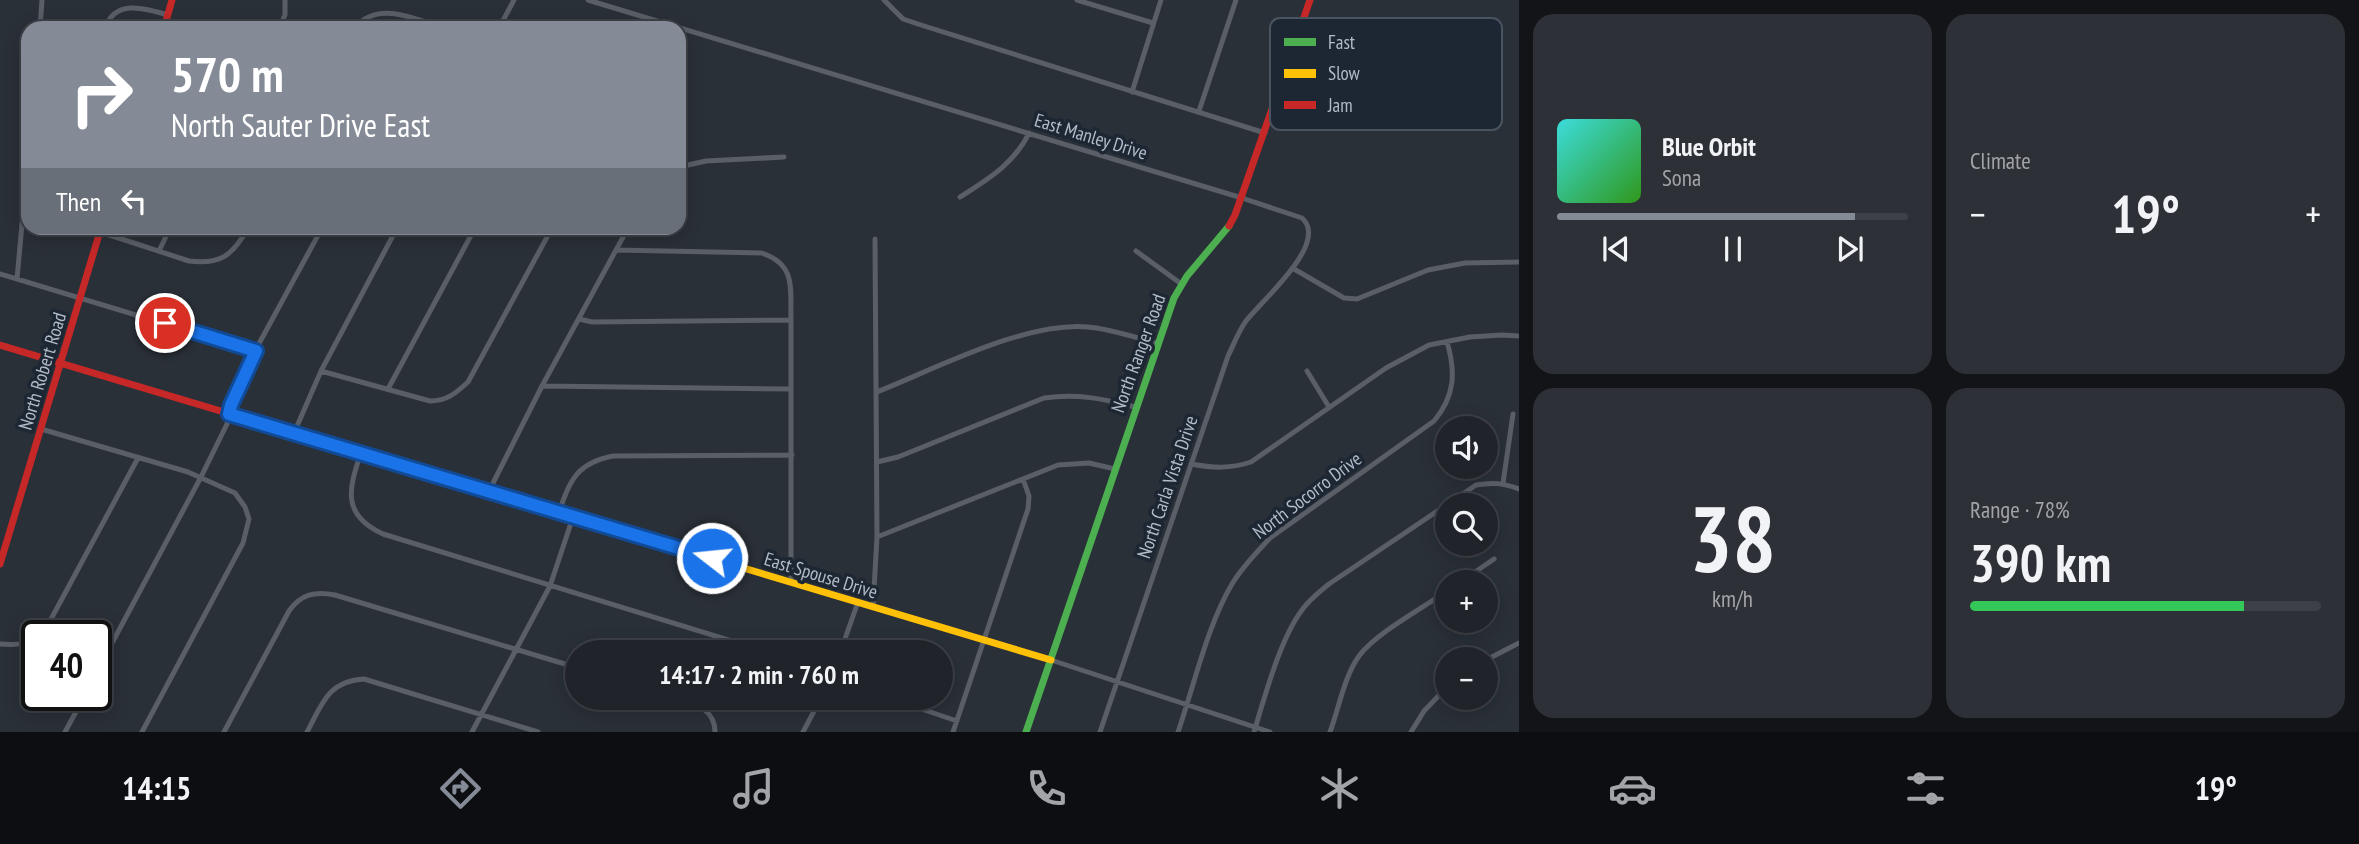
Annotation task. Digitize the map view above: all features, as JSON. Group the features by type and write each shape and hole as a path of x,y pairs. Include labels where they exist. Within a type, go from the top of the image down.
{"street":[{"path":"40,21 42,0"},
{"path":"167,21 172,0"},
{"path":"282,21 285,0"},
{"path":"503,21 514,0"},
{"name":"East Manley Drive","path":"588,0 649,21"},
{"path":"884,0 903,19 920,25 1265,133"},
{"path":"889,7 896,0"},
{"path":"1077,0 1153,23"},
{"path":"1132,92 1161,0"},
{"path":"1199,111 1236,0"},
{"name":"North Ranger Road","path":"1304,18 1310,0"},
{"path":"108,21 112,10 122,5 168,15"},
{"path":"363,21 369,16 385,12 418,21"},
{"name":"East Manley Drive","path":"686,32 1029,133 1302,218 1309,233 1294,269"},
{"name":"North Ranger Road","path":"1026,732 1156,343 1180,283 1230,226 1270,118"},
{"path":"960,197 1019,152 1029,133"},
{"path":"686,165 706,161 783,157"},
{"path":"17,279 21,235"},
{"name":"North Robert Road","path":"0,564 99,235"},
{"path":"114,235 189,261 204,263 218,260 232,252 243,235"},
{"path":"159,251 167,235"},
{"path":"112,643 201,477 227,424 231,405 256,351 318,235"},
{"path":"294,433 321,371 393,235"},
{"path":"388,389 471,235"},
{"path":"321,371 430,401 451,397 468,382 548,235"},
{"path":"489,491 542,386 624,235"},
{"path":"873,607 877,537 875,239"},
{"path":"616,250 762,253 775,257 785,265 789,278 791,320 791,582"},
{"path":"1136,251 1180,283"},
{"path":"1294,269 1345,298 1357,299 1428,270 1465,263 1519,262"},
{"name":"North Carla Vista Drive","path":"1100,732 1238,335 1255,310 1294,269"},
{"path":"0,274 256,351"},
{"path":"579,319 791,320"},
{"path":"877,392 974,352 1042,330 1086,327 1156,343"},
{"path":"1191,464 1217,469 1251,461 1404,357 1429,345 1502,335 1519,336"},
{"name":"North Socorro Drive","path":"1178,732 1231,584 1249,559 1270,538 1434,421 1445,408 1451,391 1452,375 1447,342"},
{"name":"East Spouse Drive","path":"0,345 1051,660 1187,704 1254,729 1270,732"},
{"path":"1307,371 1329,407"},
{"path":"542,386 791,389"},
{"path":"877,462 898,457 1044,398 1061,395 1088,396 1135,407"},
{"path":"1503,483 1513,414"},
{"path":"41,429 201,477 235,494 245,507 249,519 248,531 142,732"},
{"path":"361,453 352,479 352,506 358,518 368,527 383,534 728,640"},
{"path":"559,512 576,475 589,463 599,459 613,456 792,455"},
{"path":"51,620 138,458"},
{"path":"877,537 1058,465 1089,463 1115,469"},
{"path":"953,732 1028,509 1029,496 1023,479"},
{"path":"1254,729 1288,635 1311,599 1465,491 1489,482 1503,483 1519,489"},
{"path":"472,732 550,586 573,517"},
{"path":"712,558 720,528"},
{"path":"1478,570 1494,559"},
{"path":"224,732 289,611 296,602 314,593 335,595 565,664"},
{"path":"1330,732 1353,666 1360,654 1372,642 1435,599"},
{"path":"844,640 858,603"},
{"path":"1498,654 1519,643"},
{"path":"0,644 21,644"},
{"path":"307,732 328,694 343,683 364,679 538,732"},
{"path":"1410,732 1435,700"},
{"path":"706,710 716,726 715,732"},
{"path":"803,732 815,710"},
{"path":"925,710 957,721"},
{"path":"65,732 76,711"}],"traffic: fast":[{"path":"1026,732 1174,298 1187,276 1229,226"},
{"path":"344,448 633,535"}],"traffic: slow":[{"path":"633,535 1051,660"}],"traffic: jam":[{"path":"166,21 172,0"},
{"path":"1304,18 1310,0"},
{"path":"1229,226 1270,115"},
{"path":"0,564 99,235"},
{"path":"0,345 344,448"}],"route":[{"path":"165,323 256,351 229,414 712,558"}]}
